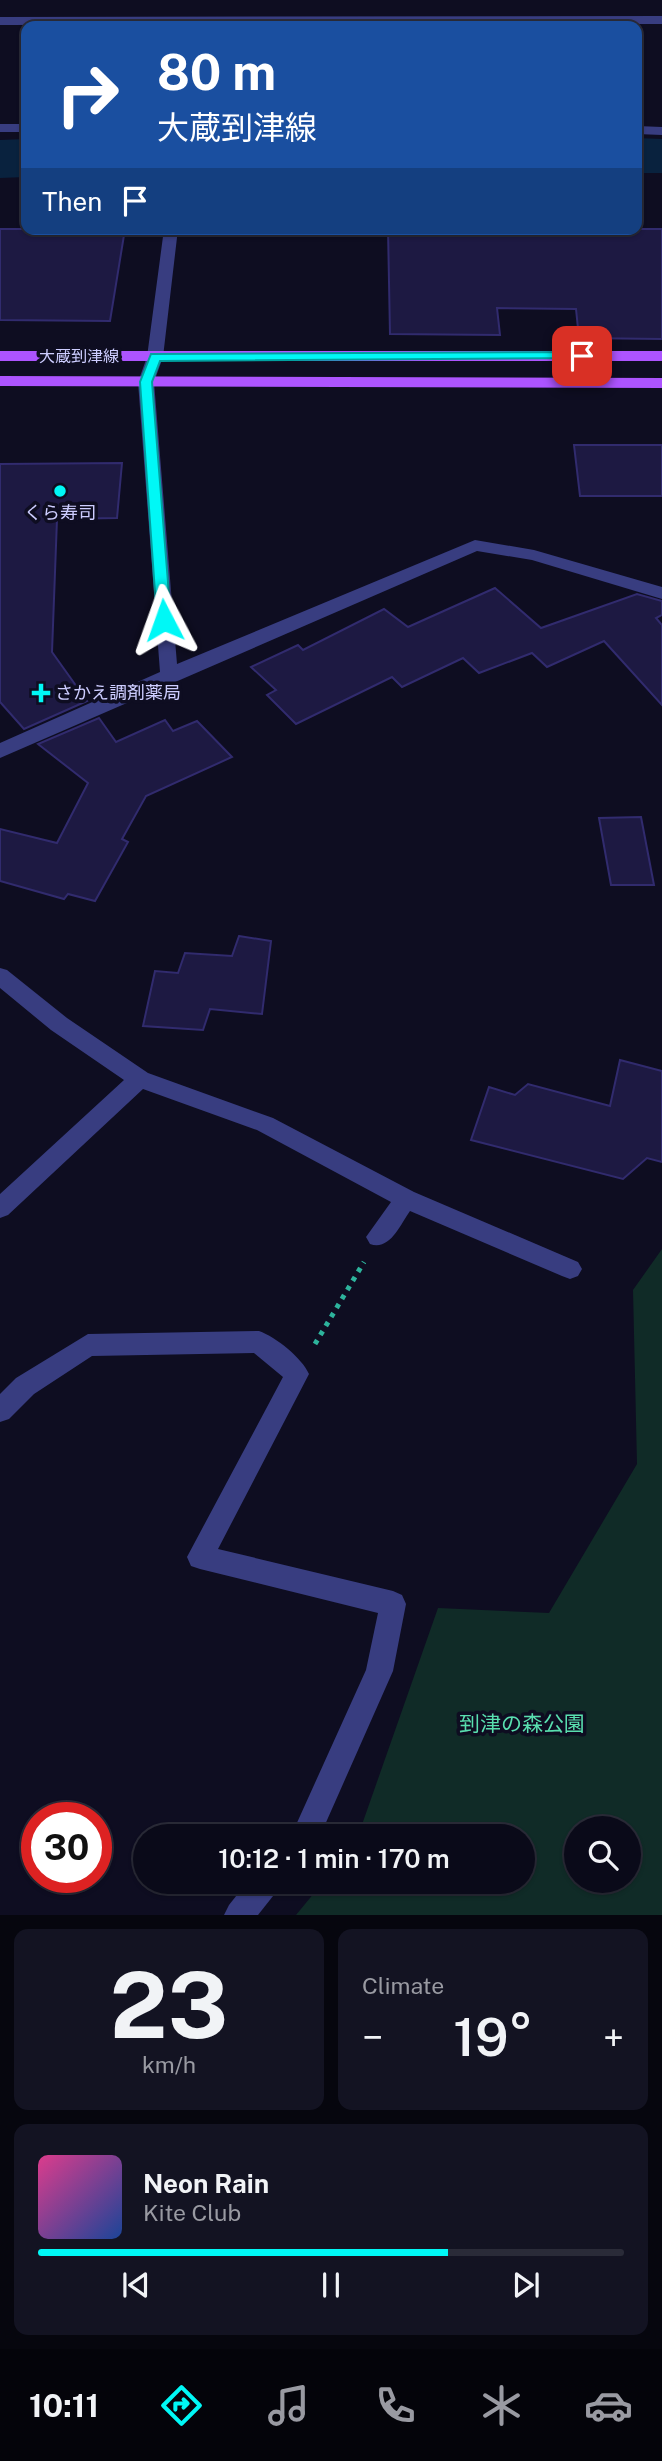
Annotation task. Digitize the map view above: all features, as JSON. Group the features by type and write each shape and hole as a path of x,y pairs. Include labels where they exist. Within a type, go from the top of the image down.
{"main road":[{"name":"大蔵到津線","path":"0,356 662,356"},
{"name":"大蔵到津線","path":"0,381 662,383"}],"street":[{"path":"0,21 189,18 662,20"},
{"path":"0,128 21,128"},
{"path":"642,130 662,131"},
{"path":"169,675 146,382 155,357 170,235"},
{"path":"0,751 169,675 475,545 534,555 662,593"},
{"path":"0,976 59,1024 140,1079 265,1124 407,1199 570,1269"},
{"path":"0,1208 140,1079"},
{"path":"379,1237 407,1199"},
{"path":"0,1411 25,1386 88,1345 259,1342 298,1374 200,1557 393,1604 379,1671 310,1824"},
{"path":"239,1915 256,1894"}],"path":[{"path":"298,1374 379,1237"}],"green space":[{"name":"到津の森公園","path":"662,1249 662,1915 296,1915 313,1894 535,1894 535,1824 362,1824 438,1608 549,1613 637,1464 633,1290"}],"water":[{"path":"642,138 662,139 662,173 642,173"},
{"path":"21,139 21,177 0,178 0,140"}],"building":[{"path":"0,229 21,229 21,235 124,235 110,321 0,320"},
{"path":"642,229 662,229 662,339 579,338 576,309 497,308 500,335 390,334 388,235 642,235"},
{"path":"574,445 662,445 662,496 580,496"},
{"path":"122,463 117,518 57,519 52,652 87,701 24,729 0,702 0,464"},
{"path":"495,588 541,628 637,594 662,601 662,615 656,618 662,625 662,705 604,641 547,667 532,653 479,673 463,658 402,687 392,677 296,724 267,695 276,690 251,667 298,645 303,650 384,609 408,627"},
{"path":"99,718 116,742 165,720 173,731 197,721 232,757 146,796 122,839 128,842 95,901 68,894 64,899 0,881 0,829 57,843 88,783 38,744"},
{"path":"641,817 654,885 611,885 599,818"},
{"path":"239,936 271,941 262,1014 210,1009 203,1030 143,1026 155,971 178,973 185,953 232,956"},
{"path":"620,1060 662,1071 662,1162 647,1158 623,1179 471,1140 489,1087 515,1095 528,1084 610,1106"}],"place":[{"name":"くら寿司","path":"60,491"},
{"name":"さかえ調剤薬局","path":"41,693"}],"route":[{"path":"164,620 146,382 155,357 582,356"}]}
